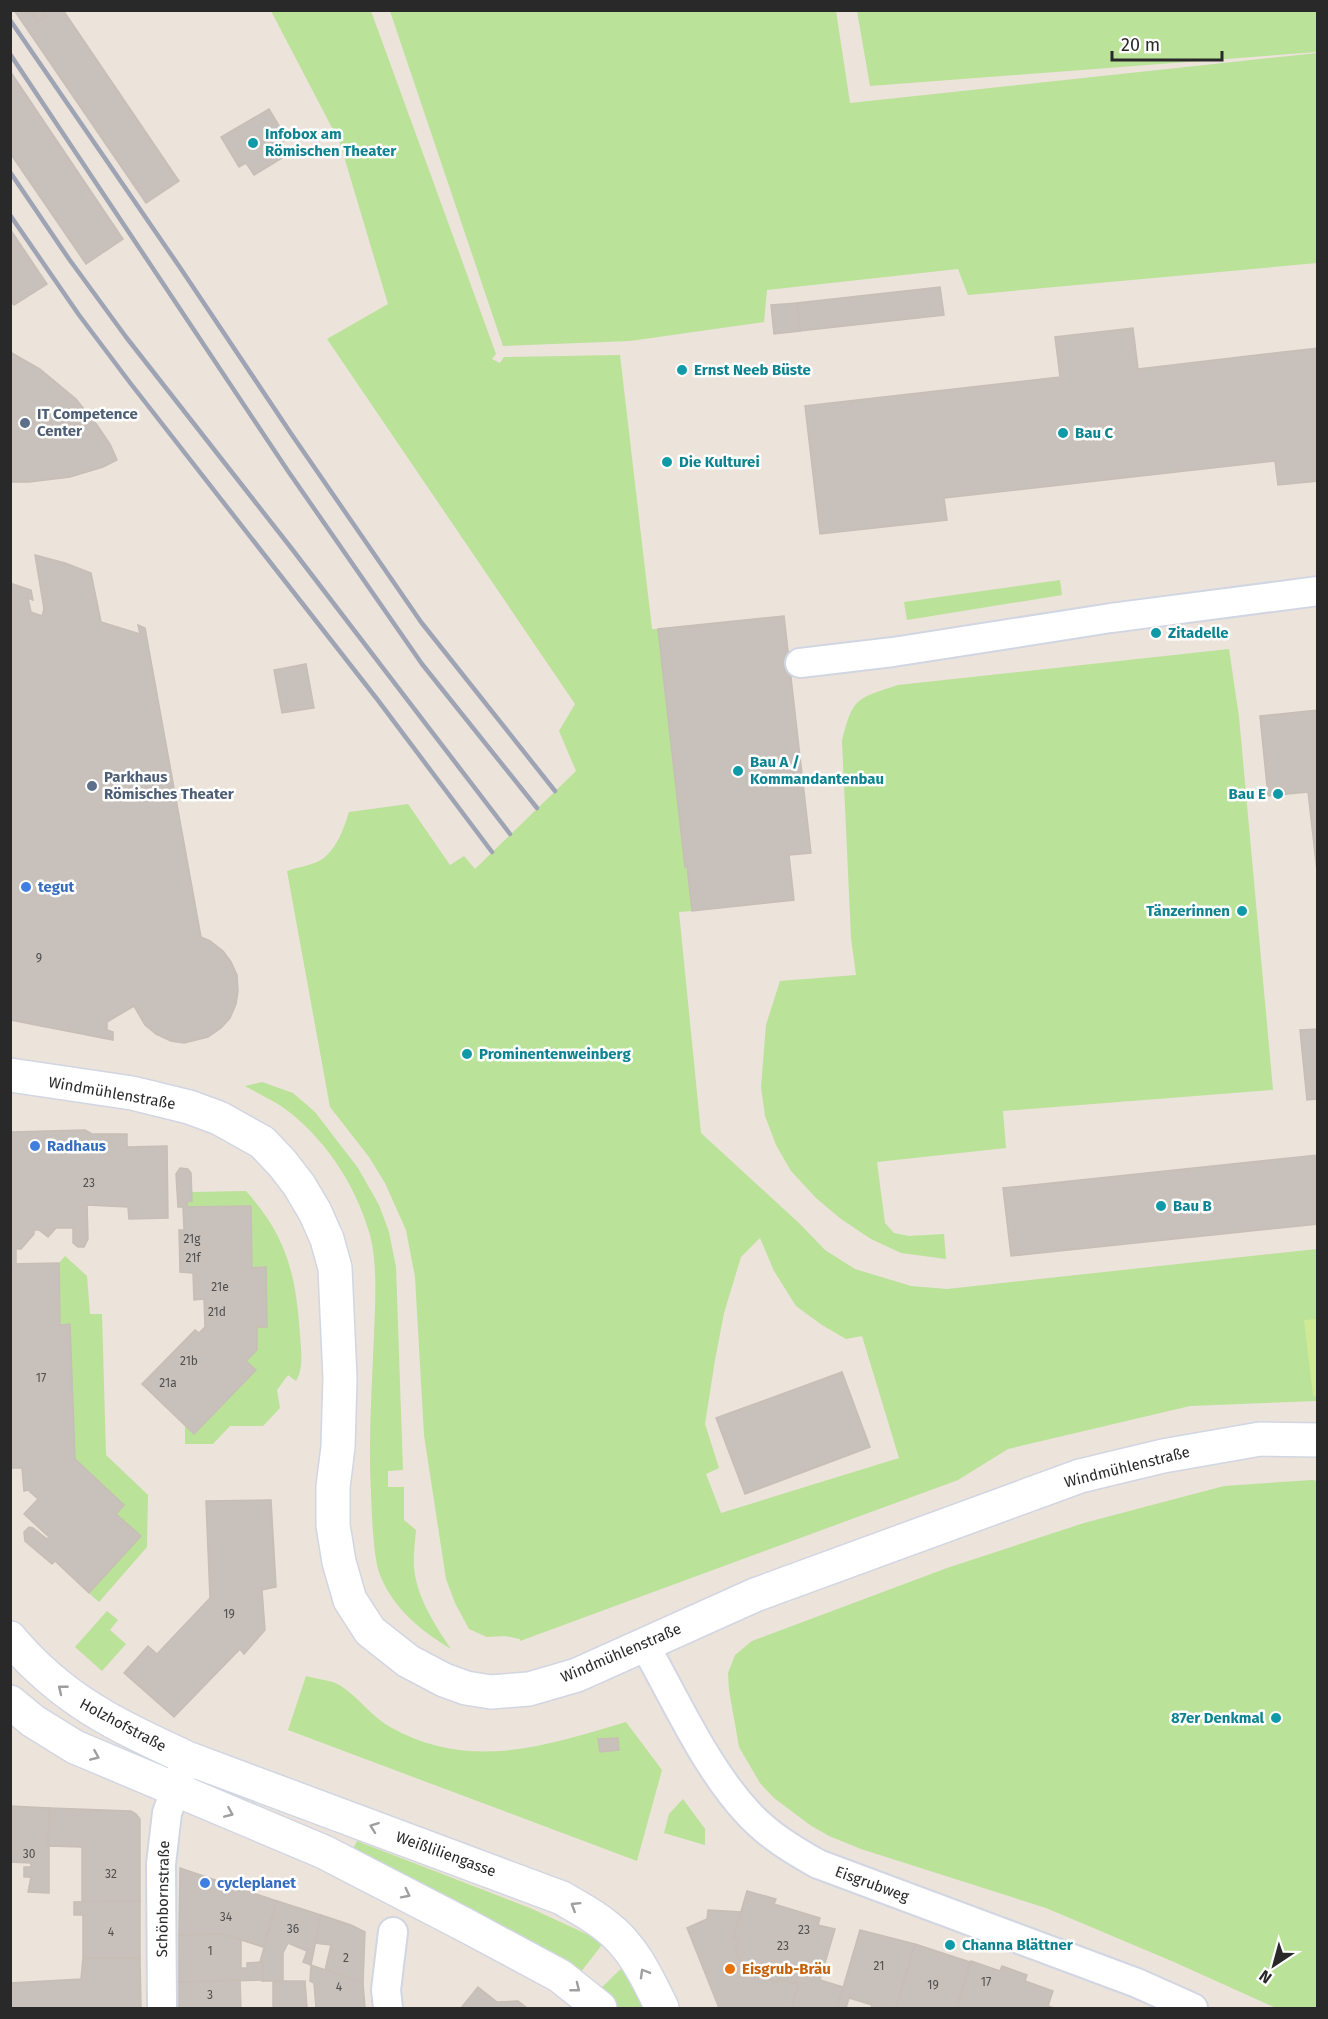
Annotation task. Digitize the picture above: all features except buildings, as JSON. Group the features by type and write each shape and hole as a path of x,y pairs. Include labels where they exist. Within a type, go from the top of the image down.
{"street":[{"path":"800,663 893,652 1111,618 1317,591"},
{"name":"Windmühlenstraße","path":"10,1075 132,1093 189,1107 219,1118 262,1142 299,1185 327,1239 335,1268 340,1378 338,1447 333,1487 333,1525 339,1562 350,1600 370,1631 408,1661 466,1688 491,1692 529,1689 577,1675 764,1592 1080,1476 1162,1456 1260,1439 1317,1440"},
{"name":"Holzhofstraße","path":"10,1638 37,1668 89,1709 187,1758"},
{"name":"Eisgrubweg","path":"644,1644 720,1779 748,1813 782,1843 818,1864 1141,1996 1193,2008"},
{"path":"10,1702 33,1721 67,1743 324,1852 355,1868 560,1976 600,2008"},
{"name":"Schönbornstraße","path":"162,2008 161,1864 166,1818 187,1758"},
{"name":"Weißliliengasse","path":"187,1758 562,1898 608,1927 621,1941 639,1964 662,2008"},
{"path":"388,2008 386,1990 393,1932"}],"green space":[{"path":"271,11 371,11 496,354 492,359 500,363 504,357 620,355 652,629 658,629 692,911 679,912 701,1133 825,1250 855,1269 911,1286 947,1289 1317,1249 1317,1401 1190,1406 1008,1449 958,1480 520,1641 520,1639 505,1636 487,1637 469,1629 455,1603 446,1579 424,1435 415,1277 406,1230 385,1183 369,1157 330,1107 287,871 315,863 325,857 338,839 349,812 408,804 450,865 464,856 475,869 576,771 559,731 575,704 327,339 388,304 340,143","holes":["760,1238 774,1271 796,1306 846,1339 862,1336 899,1458 721,1513 706,1474 719,1468 705,1424 724,1313 741,1257"]},
{"path":"390,11 836,11 850,103 1317,53 1317,263 968,295 958,269 767,290 764,322 630,341 503,346"},
{"path":"857,11 1317,11 1317,52 870,86"},
{"path":"1060,580 1062,595 907,620 904,602"},
{"path":"1229,649 1239,717 1273,1090 1003,1111 1006,1148 877,1162 885,1223 894,1233 909,1236 944,1234 946,1259 901,1253 871,1239 841,1219 816,1198 791,1171 776,1145 765,1116 761,1087 766,1025 780,981 856,975 851,938 842,741 853,708 865,697 898,685"},
{"path":"262,1082 293,1093 315,1112 358,1168 379,1205 389,1232 396,1267 403,1470 388,1471 388,1487 404,1487 404,1520 416,1530 414,1563 419,1590 433,1621 451,1649 409,1618 400,1608 386,1587 378,1567 374,1547 370,1474 375,1272 373,1247 364,1216 347,1180 311,1132 281,1106 245,1086"},
{"path":"246,1191 271,1224 287,1258 292,1275 301,1353 299,1376 296,1381 288,1375 277,1390 280,1408 263,1426 230,1426 213,1444 185,1444 185,1426 194,1434 255,1370 246,1361 257,1327 267,1327 266,1267 252,1268 251,1206 187,1207 187,1202 192,1201 192,1192"},
{"path":"65,1256 87,1276 90,1314 102,1314 106,1455 148,1495 147,1547 99,1602 89,1593 141,1536 116,1514 124,1505 75,1459 70,1324 60,1325 59,1263"},
{"path":"1318,1319 1317,1397 1313,1396 1304,1320"},
{"path":"1318,1481 1317,2008 1276,2008 1046,1908 861,1849 829,1836 774,1798 760,1783 739,1747 728,1673 735,1655 752,1641 947,1568 1084,1523 1224,1486"},
{"path":"107,1611 118,1620 110,1630 126,1644 102,1671 75,1647"},
{"path":"306,1676 341,1686 390,1727 420,1741 450,1749 479,1752 537,1746 626,1722 662,1770 637,1861 288,1730"},
{"path":"683,1799 705,1829 705,1845 664,1833 669,1814"},
{"path":"357,1841 530,1908 604,1942 577,1977 352,1851"},
{"path":"626,1964 647,2008 613,2008 596,1993"}],"railway":[{"path":"10,20 421,622 555,791"},
{"path":"10,54 288,471 422,664 537,808"},
{"path":"10,172 126,337 510,834"},
{"path":"10,215 79,315 131,384 377,699 492,852"}],"place":[{"name":"Infobox am Römischen Theater","path":"253,143"},
{"name":"Ernst Neeb Büste","path":"682,370"},
{"name":"IT Competence Center","path":"25,423"},
{"name":"Bau C","path":"1063,433"},
{"name":"Die Kulturei","path":"667,462"},
{"name":"Zitadelle","path":"1156,633"},
{"name":"Bau A / Kommandantenbau","path":"738,771"},
{"name":"Parkhaus Römisches Theater","path":"92,786"},
{"name":"Bau E","path":"1278,794"},
{"name":"tegut","path":"26,887"},
{"name":"Tänzerinnen","path":"1242,911"},
{"name":"Prominentenweinberg","path":"467,1054"},
{"name":"Radhaus","path":"35,1146"},
{"name":"Bau B","path":"1161,1206"},
{"name":"87er Denkmal","path":"1276,1718"},
{"name":"cycleplanet","path":"205,1883"},
{"name":"Channa Blättner","path":"950,1945"},
{"name":"Eisgrub-Bräu","path":"730,1969"}]}
